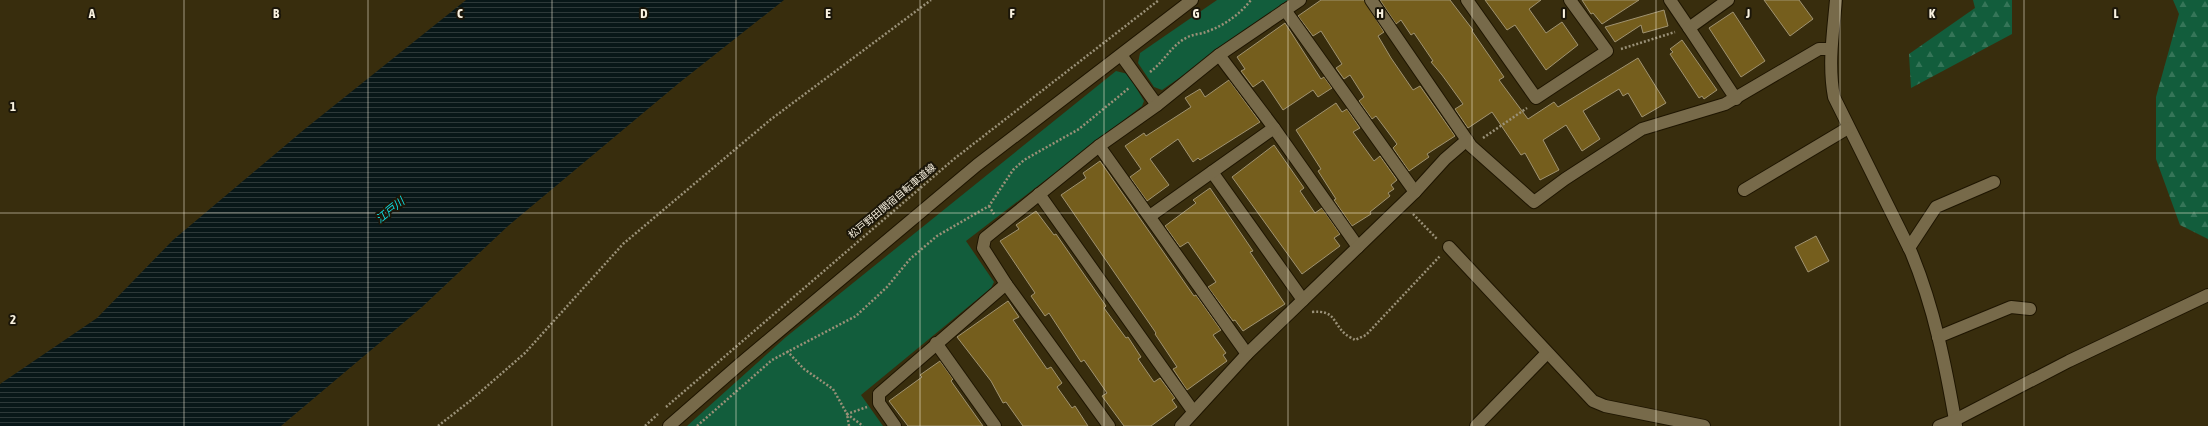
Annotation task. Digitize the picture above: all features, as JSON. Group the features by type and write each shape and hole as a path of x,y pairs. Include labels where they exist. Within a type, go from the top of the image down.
{"street":[{"path":"669,426 970,170 1192,0"},
{"path":"1109,426 1006,284 983,248 985,238 1099,146 1157,105 1219,55 1300,0"},
{"path":"1371,0 1469,143 1534,202 1565,179 1642,129 1736,99 1819,49 1831,55"},
{"path":"1467,0 1536,98 1606,51 1570,0"},
{"path":"1670,0 1736,99"},
{"path":"1689,28 1728,0"},
{"path":"1836,0 1830,79 1834,97 1848,128 1909,248 1922,278 1938,337 1955,423"},
{"path":"1285,10 1415,192"},
{"path":"1121,55 1157,105"},
{"path":"1219,55 1274,128 1358,247"},
{"path":"1150,216 1274,128"},
{"path":"1744,190 1848,128"},
{"path":"1181,426 1193,411 1247,354 1415,192 1445,159 1469,143"},
{"path":"1099,146 1247,354"},
{"path":"1212,172 1303,300"},
{"path":"1909,248 1936,207 1994,182"},
{"path":"1039,194 1193,411"},
{"path":"1448,249 1593,401 1606,406 1704,426"},
{"path":"895,426 879,403 879,394 936,343 1006,284"},
{"path":"1940,426 1955,423 2069,360 2208,295"},
{"path":"1938,337 2012,306 2030,309"},
{"path":"936,343 996,426"},
{"path":"1476,426 1546,353"}],"path":[{"path":"438,426 470,401 525,353 624,244 770,120 931,0"},
{"name":"松戸野田関宿自転車道線","path":"645,426 719,360 954,159 1160,0"},
{"path":"1148,73 1160,65 1177,44 1189,37 1207,32 1229,22 1251,0"},
{"path":"1606,51 1615,50 1689,28"},
{"path":"696,426 772,360 856,316 887,287 910,259 937,236 990,206 1013,170 1024,160 1079,129 1129,87"},
{"path":"1469,143 1532,104 1536,98"},
{"path":"1306,317 1311,312 1322,311 1334,318 1344,334 1355,340 1366,334 1448,249 1402,204"},
{"path":"787,351 804,369 833,389 847,414 849,426"},
{"path":"847,414 863,408"},
{"path":"847,414 862,426"}],"green space":[{"path":"1217,0 1292,0 1162,90 1154,87 1138,63 1140,53"},
{"path":"1973,0 2012,0 2012,34 1911,88 1909,54 1975,8"},
{"path":"2173,0 2208,0 2208,239 2180,225 2156,159 2156,97 2179,14"},
{"path":"1116,71 1128,74 1144,101 1142,106 966,241 994,282 991,288 861,395 883,426 687,426 786,337"}],"water":[{"name":"江戸川","path":"466,0 784,0 679,83 508,226 421,308 281,426 0,426 0,384 97,318 173,240 306,128"}],"building":[{"path":"1321,0 1364,0 1384,32 1378,36 1391,58 1413,90 1420,86 1455,136 1427,154 1429,157 1409,171 1393,148 1397,144 1376,116 1372,119 1359,101 1364,97 1350,75 1344,79 1336,68 1342,64 1321,31 1313,36 1298,16"},
{"path":"1380,0 1450,0 1473,30 1472,31 1504,77 1499,80 1528,119 1554,102 1558,107 1638,58 1666,103 1642,117 1628,93 1623,96 1619,89 1583,111 1600,139 1582,151 1566,125 1543,140 1559,170 1540,180 1525,153 1521,155 1492,112 1468,128 1455,109 1463,104 1431,62 1433,61 1414,33 1411,35 1401,20 1396,24"},
{"path":"1485,0 1541,0 1529,9 1546,33 1562,22 1578,45 1546,70 1515,25 1507,30"},
{"path":"1582,0 1639,0 1602,24 1593,13 1591,14"},
{"path":"1764,0 1799,0 1813,19 1790,36"},
{"path":"1664,10 1668,26 1643,33 1641,25 1615,42 1605,27"},
{"path":"1733,12 1765,61 1741,77 1709,28"},
{"path":"1285,23 1321,79 1324,77 1332,88 1318,97 1313,90 1283,110 1263,80 1253,87 1241,71 1245,69 1237,57"},
{"path":"1682,40 1717,90 1704,99 1702,96 1699,98 1670,54 1673,52 1670,49"},
{"path":"1229,80 1260,122 1200,160 1198,158 1193,162 1178,139 1150,159 1169,185 1147,201 1130,177 1141,169 1125,146 1144,133 1146,136 1191,107 1185,98 1200,89 1205,97"},
{"path":"1336,103 1342,112 1347,109 1360,128 1353,132 1374,161 1380,156 1397,180 1391,185 1394,189 1388,193 1390,196 1370,212 1371,214 1352,226 1334,200 1336,199 1318,171 1321,169 1296,130"},
{"path":"1274,145 1304,188 1300,191 1315,213 1322,208 1340,234 1334,238 1340,246 1302,274 1232,177"},
{"path":"1100,161 1194,296 1196,295 1221,330 1213,335 1226,353 1223,355 1227,361 1187,390 1173,369 1177,367 1155,334 1156,333 1061,195 1086,178 1083,173"},
{"path":"1210,188 1253,251 1250,252 1285,304 1243,331 1235,320 1233,321 1208,287 1216,282 1188,242 1180,247 1165,226 1196,203 1193,200"},
{"path":"1036,211 1054,235 1056,234 1106,306 1104,308 1126,338 1128,337 1141,357 1138,359 1154,382 1160,378 1175,398 1172,400 1177,407 1151,426 1124,426 1102,396 1107,393 1084,360 1081,362 1049,313 1045,316 1031,296 1035,293 1000,241 1019,229 1016,225"},
{"path":"1816,236 1829,261 1808,272 1795,247"},
{"path":"1008,301 1019,317 1013,320 1047,369 1051,367 1062,383 1057,387 1072,408 1075,406 1088,426 1023,426 1006,402 1003,403 991,381 957,337"},
{"path":"940,361 953,379 951,381 983,426 908,426 889,401 922,377 920,375"}]}
